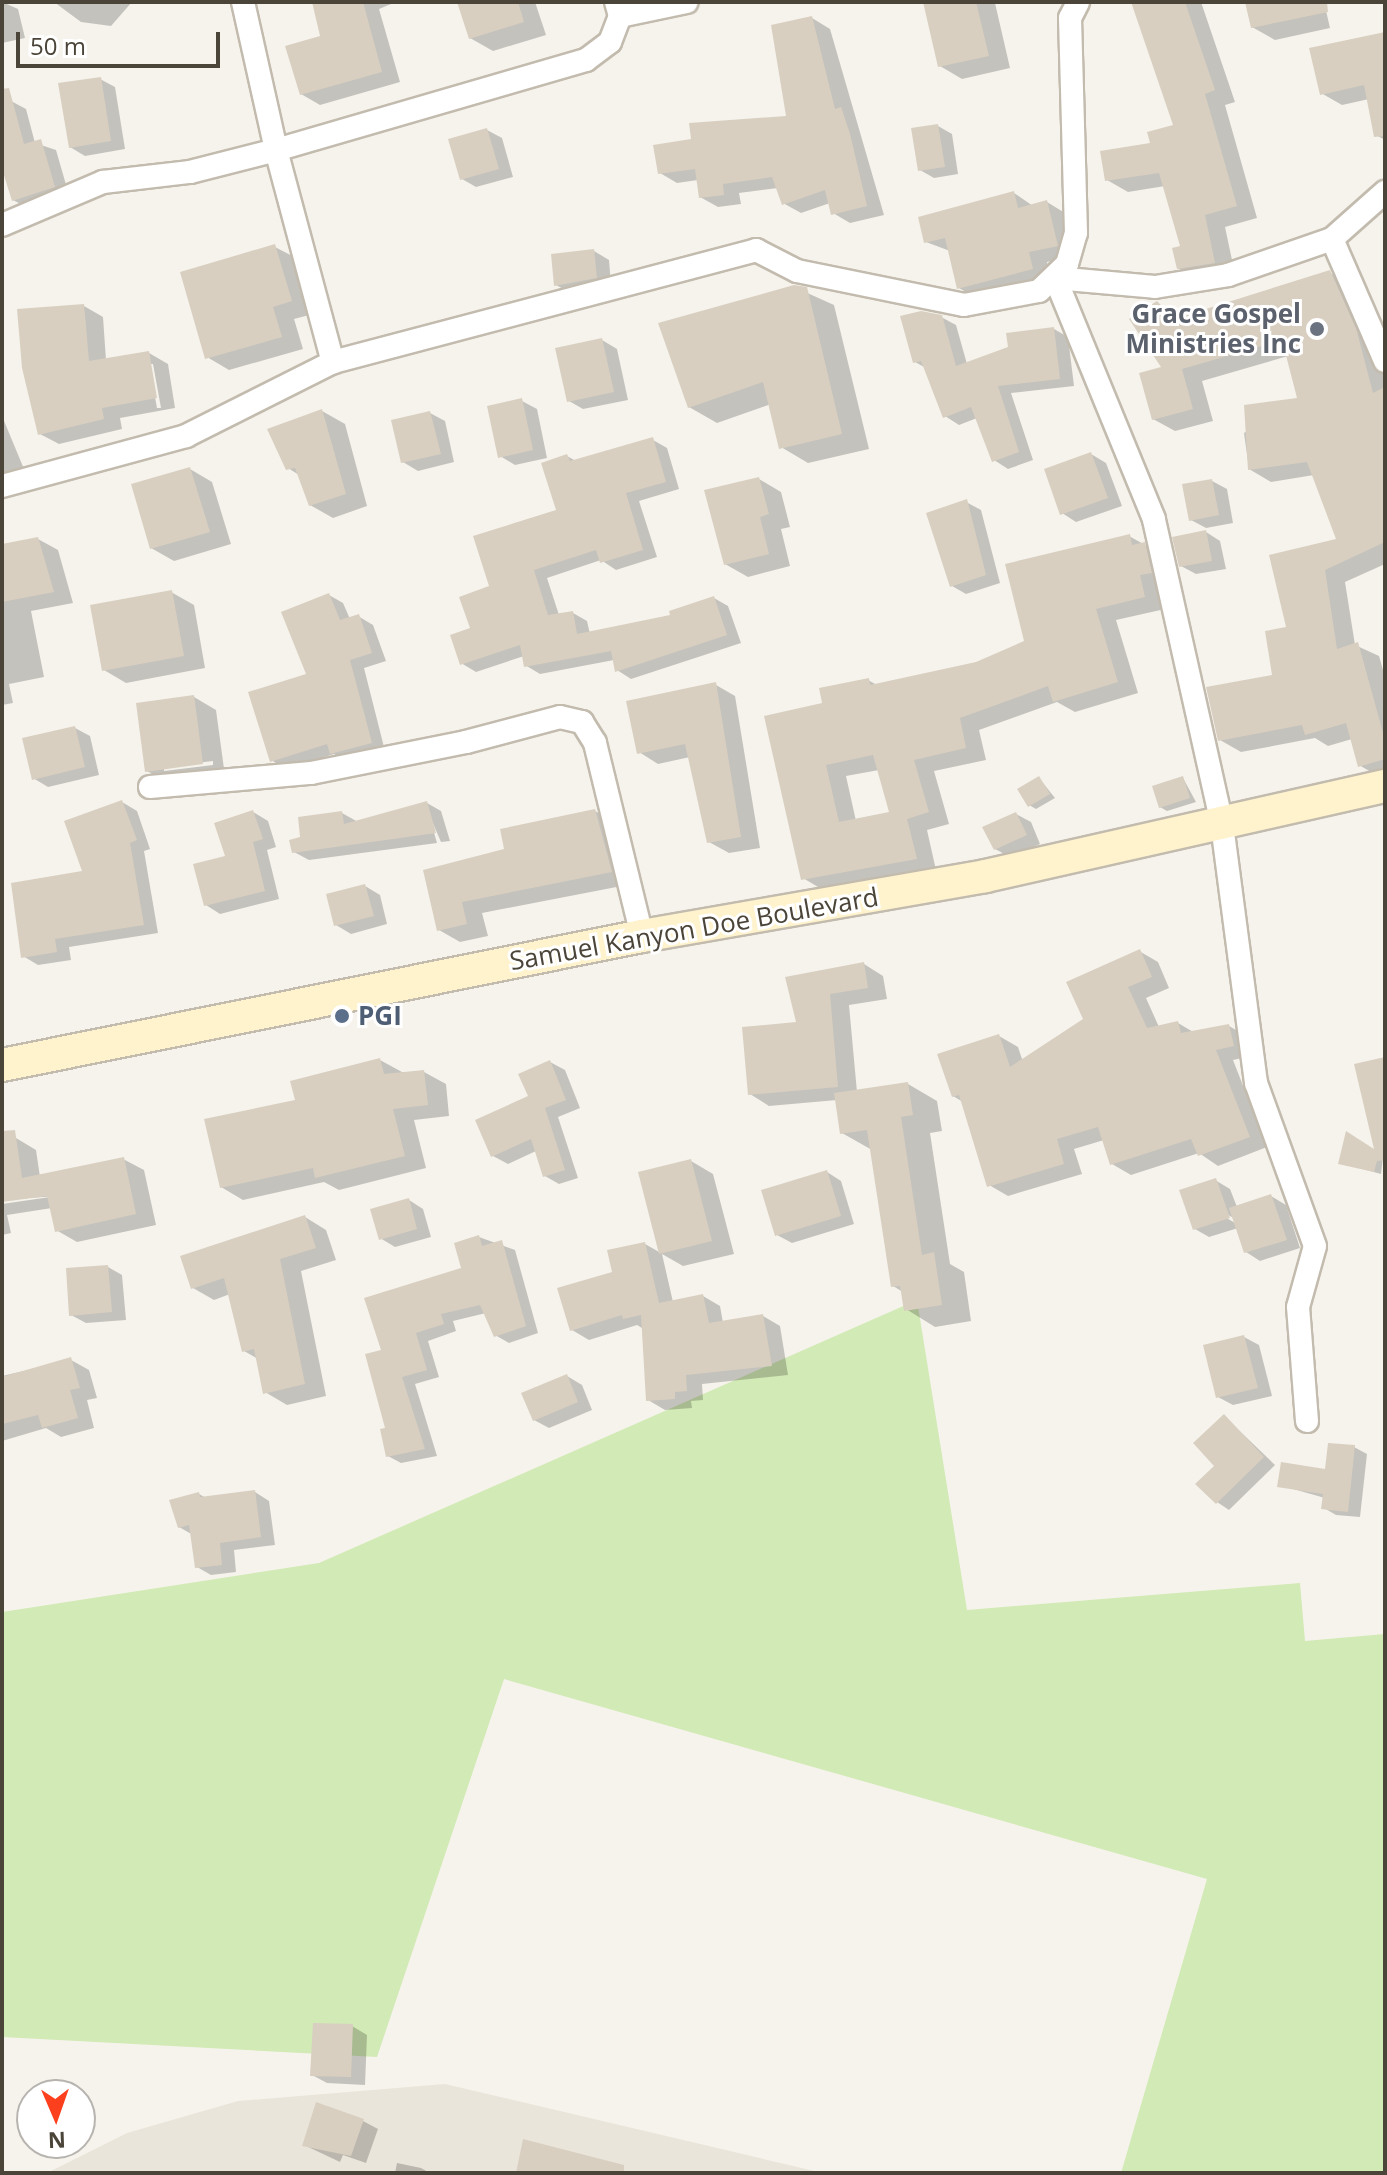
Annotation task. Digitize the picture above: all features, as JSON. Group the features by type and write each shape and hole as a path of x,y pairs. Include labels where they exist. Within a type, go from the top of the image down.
{"street":[{"path":"243,2 276,150 333,362"},
{"path":"2,225 103,182 190,172 586,60 610,42 618,9 687,2"},
{"path":"2,486 186,436 333,362 756,250 797,271 964,305 1039,291 1067,264 1076,233 1070,18 1078,2"},
{"path":"1055,278 1155,287 1228,275 1332,239 1385,192"},
{"path":"1332,239 1385,361"},
{"path":"1055,278 1154,519 1222,824 1256,1083 1315,1246 1298,1307 1307,1421"},
{"path":"150,787 311,773 466,742 560,717 582,722 595,743 642,936"},
{"name":"Samuel Kanyon Doe Boulevard","path":"2,1065 642,936 985,876 1385,786"}],"shaded area":[{"path":"445,2084 823,2173 47,2173 75,2159 96,2159 96,2148 127,2133 238,2101"}],"green space":[{"path":"917,1300 967,1610 1300,1583 1305,1641 1385,1634 1385,2173 1121,2173 1207,1879 504,1679 377,2057 2,2037 2,1612 319,1563"}],"building":[{"path":"312,2 363,2 382,72 300,95 285,46 320,36"},
{"path":"457,2 518,2 524,22 469,39"},
{"path":"923,2 976,2 989,56 938,67"},
{"path":"1131,2 1185,2 1215,90 1205,94 1237,206 1205,215 1215,263 1177,269 1172,248 1180,246 1159,173 1105,181 1100,151 1150,143 1147,132 1173,125"},
{"path":"1245,2 1327,2 1328,12 1251,28"},
{"path":"812,16 835,109 841,107 850,134 867,206 831,215 825,190 782,205 772,177 723,184 724,195 699,198 695,169 658,174 653,145 691,139 689,123 786,116 771,25"},
{"path":"1385,32 1385,136 1374,137 1364,85 1320,95 1309,48"},
{"path":"101,77 111,141 69,148 58,83"},
{"path":"9,88 24,144 41,139 55,187 12,201 2,169 2,89"},
{"path":"938,124 945,167 918,171 911,128"},
{"path":"487,128 499,169 460,180 448,139"},
{"path":"1014,191 1018,208 1047,200 1058,246 1029,252 1033,269 957,289 945,238 924,243 918,217"},
{"path":"275,244 292,301 273,307 282,337 205,359 180,272"},
{"path":"594,249 597,278 554,286 551,254"},
{"path":"1330,270 1356,328 1373,393 1385,387 1385,542 1325,570 1337,649 1358,642 1385,740 1385,759 1358,767 1346,723 1305,735 1302,725 1218,741 1206,687 1272,675 1265,631 1286,627 1269,555 1336,539 1307,462 1248,470 1244,405 1297,398 1282,340 1182,369 1193,409 1152,420 1139,373 1161,367 1129,319 1157,301 1174,319"},
{"path":"794,285 807,287 842,434 779,449 763,382 688,408 658,323"},
{"path":"84,304 89,361 149,351 157,398 102,408 104,419 38,435 22,368 17,309"},
{"path":"921,311 942,315 956,366 1008,347 1006,333 1054,327 1060,379 998,386 1019,452 992,462 971,407 943,418 921,361 913,363 900,316"},
{"path":"602,338 614,392 567,402 555,348"},
{"path":"522,398 533,450 498,458 487,406"},
{"path":"322,409 346,494 309,506 295,468 286,470 267,429"},
{"path":"430,411 441,454 401,463 391,420"},
{"path":"653,437 666,482 626,493 643,550 600,563 596,550 534,570 548,615 573,611 577,634 670,615 669,611 714,596 727,635 615,672 611,651 524,667 520,645 460,665 450,635 470,628 459,597 489,586 473,536 556,510 541,463 567,454 570,461"},
{"path":"1091,452 1108,498 1060,515 1044,469"},
{"path":"190,467 210,532 150,549 131,484"},
{"path":"759,477 769,514 760,517 769,554 724,565 704,490"},
{"path":"1212,479 1219,515 1189,521 1182,484"},
{"path":"967,499 986,575 950,587 926,513"},
{"path":"1206,530 1212,561 1179,567 1172,537"},
{"path":"1130,534 1132,545 1145,542 1152,573 1140,575 1145,597 1096,609 1118,682 1053,702 1048,686 960,718 966,748 914,760 929,812 907,819 917,859 801,880 764,716 822,703 819,688 869,678 870,685 976,662 1024,641 1005,564","holes":["873,755 889,812 839,822 826,765"]},
{"path":"38,537 54,592 2,602 2,544"},
{"path":"172,590 184,656 102,671 90,605"},
{"path":"329,593 340,620 359,614 372,653 350,660 372,743 330,754 327,744 270,762 248,692 306,674 281,612"},
{"path":"716,682 741,837 707,843 685,744 637,754 626,701"},
{"path":"194,695 203,764 145,772 136,703"},
{"path":"75,726 85,767 32,780 22,738"},
{"path":"1039,776 1050,794 1028,807 1017,789"},
{"path":"1183,776 1190,798 1159,808 1152,786"},
{"path":"122,800 137,840 130,843 144,925 55,939 57,952 21,958 11,883 82,871 64,821"},
{"path":"427,801 436,833 292,853 289,840 300,837 298,817 342,811 344,824"},
{"path":"595,809 612,872 462,902 467,924 437,931 423,870 504,849 500,829"},
{"path":"253,810 263,839 253,842 265,891 204,906 193,864 225,856 214,823"},
{"path":"1016,812 1027,835 994,850 982,827"},
{"path":"365,884 374,916 334,926 326,894"},
{"path":"1140,949 1152,977 1128,987 1147,1028 1178,1021 1181,1033 1229,1024 1234,1046 1216,1050 1250,1137 1198,1156 1191,1139 1110,1165 1098,1127 1057,1139 1064,1164 987,1187 959,1095 952,1097 937,1054 999,1034 1010,1067 1083,1019 1066,982"},
{"path":"864,962 868,988 830,994 838,1087 748,1095 742,1027 796,1022 785,977"},
{"path":"1385,1057 1385,1160 1377,1161 1374,1172 1338,1164 1346,1131 1374,1149 1354,1064"},
{"path":"380,1058 384,1074 424,1070 428,1105 393,1109 405,1156 315,1178 313,1168 220,1188 204,1119 295,1100 290,1081"},
{"path":"550,1060 566,1100 545,1108 565,1170 543,1177 531,1139 491,1157 475,1120 528,1096 518,1074"},
{"path":"908,1082 913,1115 901,1117 922,1255 934,1252 942,1305 904,1311 900,1286 891,1287 867,1130 840,1134 834,1093"},
{"path":"15,1130 22,1178 124,1157 136,1214 55,1232 47,1196 2,1202 2,1131"},
{"path":"691,1159 712,1241 659,1254 638,1172"},
{"path":"827,1170 841,1216 775,1236 761,1190"},
{"path":"1216,1178 1230,1218 1193,1230 1179,1190"},
{"path":"1271,1194 1287,1240 1244,1253 1229,1208"},
{"path":"409,1198 417,1229 379,1240 370,1209"},
{"path":"305,1215 316,1248 280,1259 305,1384 263,1394 254,1349 242,1352 224,1278 191,1289 180,1256"},
{"path":"479,1235 482,1246 502,1240 526,1326 494,1337 480,1305 441,1314 444,1324 416,1333 427,1370 402,1377 425,1449 386,1457 380,1429 385,1428 365,1354 381,1350 364,1298 461,1268 454,1243"},
{"path":"645,1242 659,1303 703,1294 709,1323 763,1314 772,1366 686,1375 687,1391 675,1392 675,1399 646,1401 641,1315 623,1319 622,1315 570,1331 557,1288 612,1272 607,1250"},
{"path":"108,1265 112,1312 69,1316 66,1268"},
{"path":"1244,1335 1258,1388 1216,1398 1203,1345"},
{"path":"71,1357 80,1388 70,1390 78,1418 42,1428 38,1415 2,1424 2,1377"},
{"path":"567,1374 578,1402 533,1421 521,1393"},
{"path":"1224,1414 1264,1457 1216,1504 1195,1484 1214,1466 1193,1443"},
{"path":"1328,1443 1355,1445 1348,1512 1321,1509 1323,1494 1277,1487 1281,1462 1325,1469"},
{"path":"255,1490 261,1537 220,1543 222,1565 195,1568 189,1525 178,1528 169,1500 199,1492 200,1497"},
{"path":"313,2023 353,2024 351,2077 310,2076"},
{"path":"316,2102 364,2119 351,2156 302,2146"},
{"path":"523,2139 624,2165 624,2173 516,2173"}],"place":[{"name":"Grace Gospel Ministries Inc","path":"1317,329"},
{"name":"PGI","path":"342,1016"}]}
